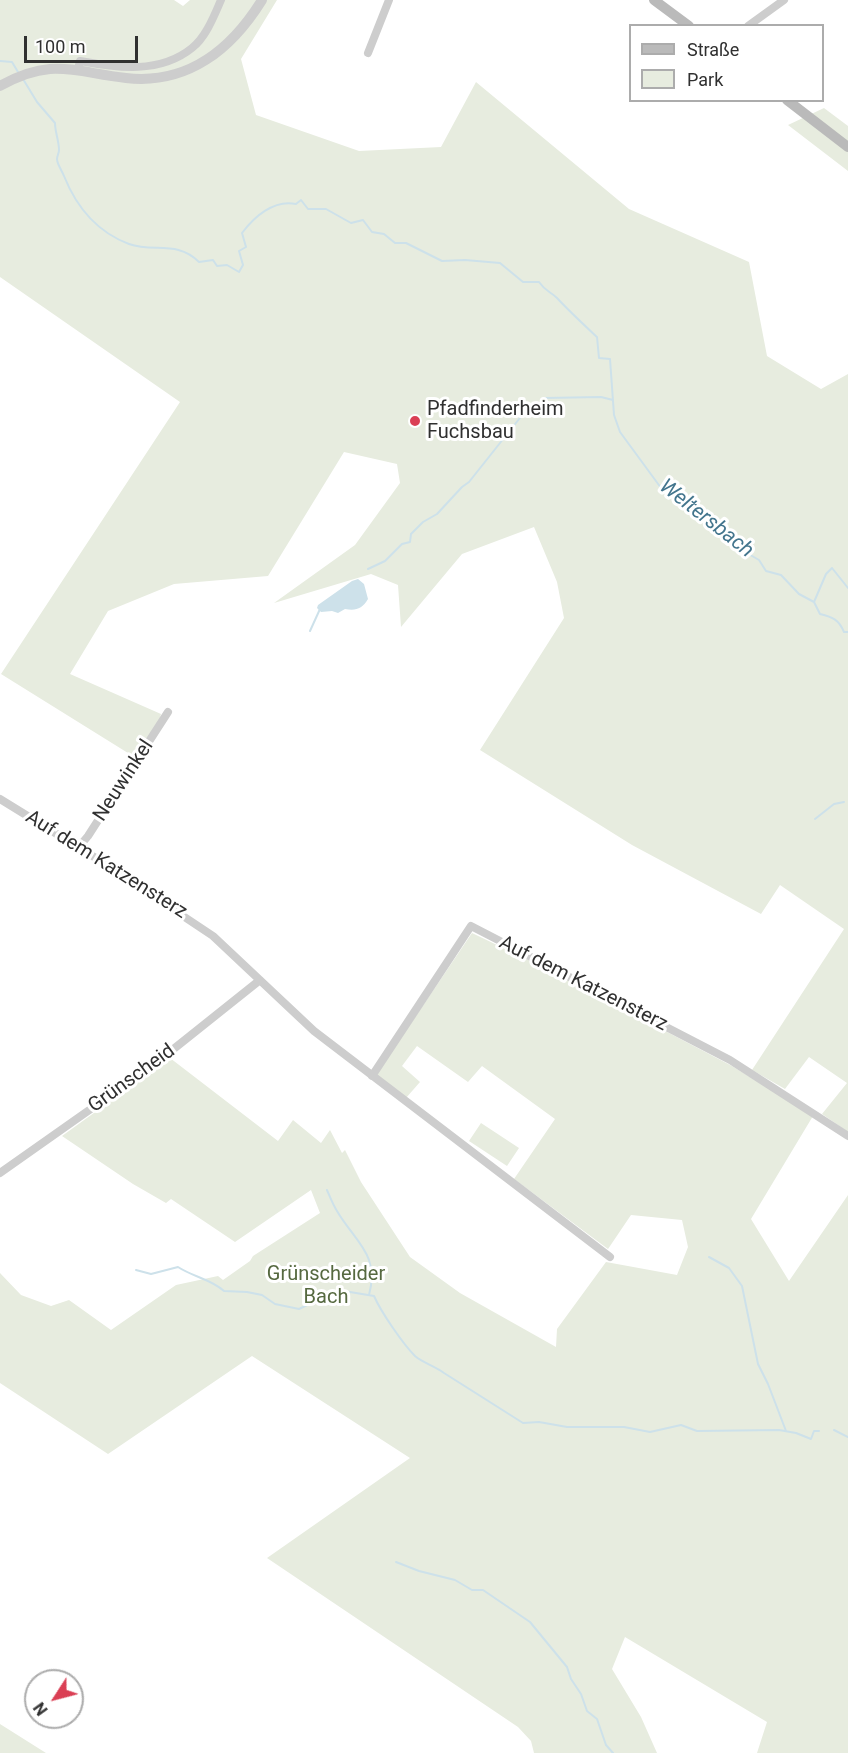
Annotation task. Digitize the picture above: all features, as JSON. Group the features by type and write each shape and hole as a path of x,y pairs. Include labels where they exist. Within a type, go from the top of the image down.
{"main road":[{"path":"654,0 686,24"},
{"path":"790,102 848,147"}],"street":[{"path":"78,69 80,61 116,67 149,66 170,60 193,47 206,31 221,0"},
{"path":"0,86 15,78 55,68 78,69 143,80 161,79 180,73 210,58 234,37 261,0"},
{"path":"368,53 389,0"},
{"path":"751,24 784,0"},
{"name":"Neuwinkel","path":"78,848 168,712"},
{"name":"Auf dem Katzensterz","path":"0,799 189,918 213,936 314,1031 610,1257"},
{"name":"Auf dem Katzensterz","path":"372,1076 471,926 730,1060 848,1136"},
{"name":"Grünscheid","path":"0,1173 156,1063 260,980"}],"green space":[{"path":"0,0 174,0 183,6 190,0 277,0 241,59 256,115 359,151 441,147 476,82 629,209 749,262 767,356 821,389 848,374 848,1132 822,1114 847,1083 809,1057 785,1089 752,1070 844,929 780,885 761,914 632,845 480,750 564,618 557,582 534,527 462,554 401,627 398,585 371,574 274,603 355,545 400,483 397,464 344,452 268,576 174,584 108,611 70,674 161,714 158,724 136,758 1,674 180,402 0,277"},
{"path":"824,108 848,126 848,171 788,125"},
{"path":"472,933 545,968 732,1066 813,1116 751,1219 789,1281 848,1195 848,1753 757,1753 767,1722 625,1637 612,1669 641,1717 657,1753 534,1753 531,1741 518,1727 267,1558 410,1458 252,1356 108,1454 0,1383 0,1273 21,1295 51,1306 69,1300 111,1330 176,1285 218,1276 223,1280 250,1261 253,1256 320,1213 311,1190 235,1242 171,1199 166,1203 133,1184 62,1136 170,1058 278,1141 293,1120 321,1143 330,1130 342,1153 345,1150 361,1182 410,1257 460,1293 556,1347 557,1329 606,1262 677,1275 688,1247 682,1220 631,1215 608,1249 514,1179 555,1119 482,1066 468,1082 417,1046 402,1066 420,1082 406,1098 376,1075"},
{"path":"481,1123 519,1148 507,1166 469,1141"},
{"path":"0,1724 46,1753 0,1753"}],"water":[{"path":"358,579 364,584 368,599 361,607 345,609 338,613 321,612 317,608 318,605"}],"waterway":[{"name":"Weltersbach","path":"0,61 12,62 18,72"},
{"name":"Weltersbach","path":"23,79 37,102 55,123 59,147 57,161 81,208 107,233 129,244 182,251 199,262 213,260 217,266 227,265 239,272 243,265 239,251 246,247 242,233 247,227 259,215 272,207 280,204 296,204 301,200 308,209 326,209 351,223 363,220 372,232 384,234 395,243 406,243 442,261 500,263 523,282 539,282 597,337 599,358 610,359 614,415 620,432 664,492 671,491 681,497 700,518 733,545 759,560 766,571 781,575 799,594 814,602 820,614 829,616 840,625 844,632 848,632"},
{"path":"544,398 601,397 613,400"},
{"path":"368,569 385,561 402,544 410,542 411,534 423,522 437,514 469,482 531,404"},
{"path":"814,602 826,574 832,568 848,588"},
{"path":"310,631 320,609"},
{"path":"815,819 834,804 844,802"},
{"path":"327,1190 344,1222 364,1249 371,1269 372,1281 369,1295"},
{"path":"709,1257 729,1268 742,1286 758,1364 786,1431"},
{"name":"Grünscheider Bach","path":"136,1270 151,1274 178,1267 224,1291 262,1295 275,1304 299,1309 320,1299 350,1292 374,1296 393,1328 415,1356 523,1423 539,1422 567,1427 624,1427 650,1432 681,1425 697,1431 779,1430 811,1439 814,1431 819,1431"},
{"name":"Grünscheider Bach","path":"834,1430 848,1437"},
{"path":"396,1562 419,1571 455,1580 472,1590 483,1590 530,1622 567,1667 587,1711 597,1719 606,1745 613,1753"}],"place":[{"name":"Pfadfinderheim Fuchsbau","path":"415,421"}]}
